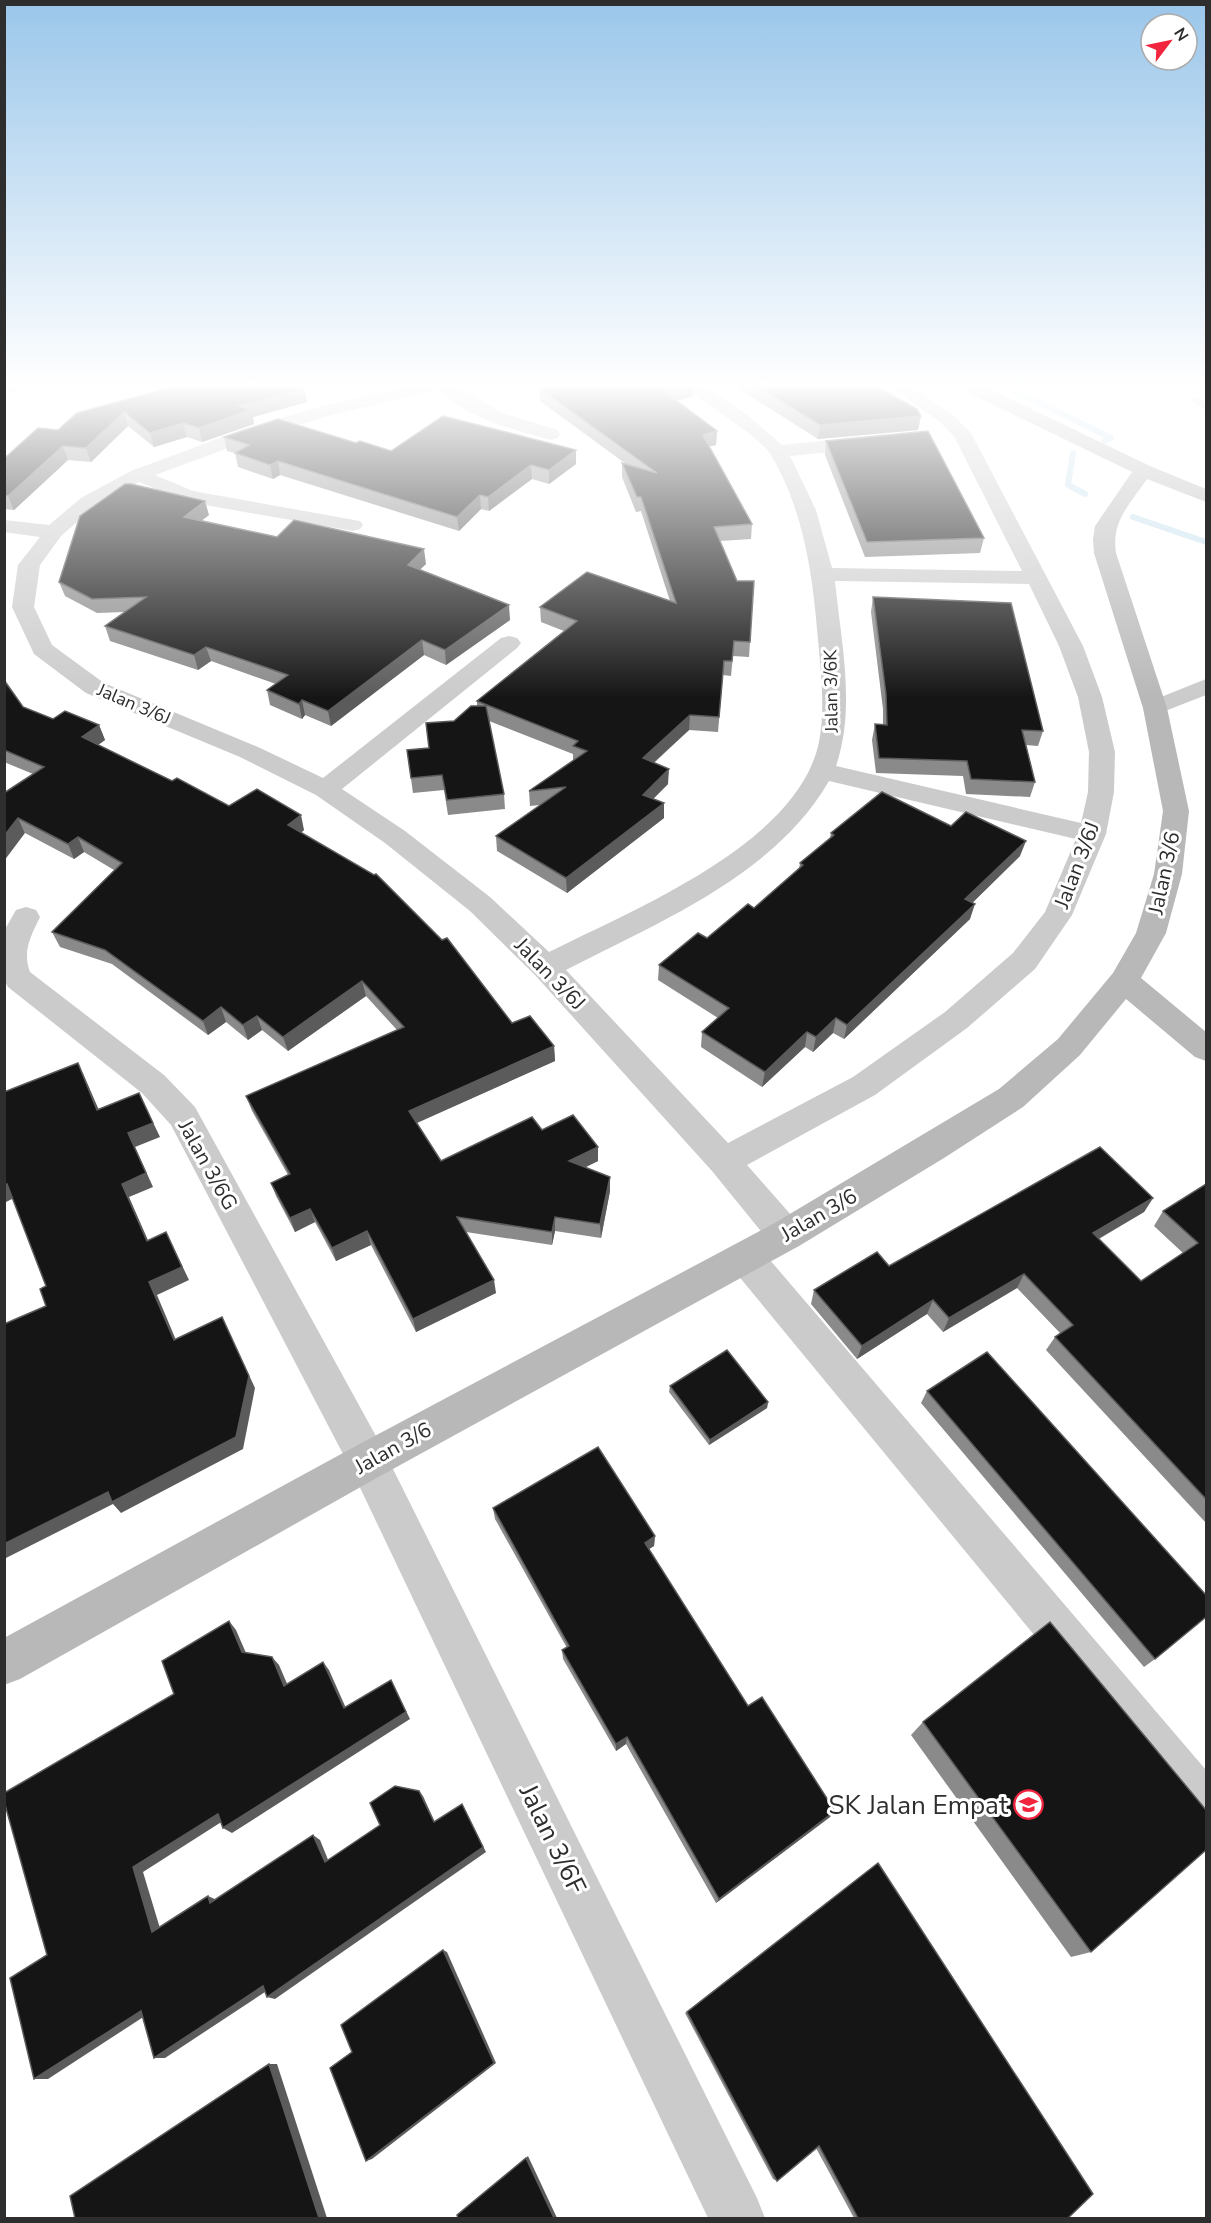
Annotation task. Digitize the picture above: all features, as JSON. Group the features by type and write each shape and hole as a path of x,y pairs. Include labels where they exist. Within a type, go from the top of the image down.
{"street":[{"name":"Jalan 3/6J","path":"109,491 88,502 54,532 29,565 23,607 42,649 94,688 249,752 325,789 395,837 480,904 546,967 724,1161 786,1235"},
{"path":"177,491 188,495 354,525"},
{"name":"Jalan 3/6K","path":"546,967 684,896 736,863 781,828 805,800 822,771 832,741 834,681 823,574 806,510 797,491"},
{"name":"Jalan 3/6J","path":"724,1161 864,1086 956,1020 1024,961 1058,915 1092,834 1101,792 1102,752 1090,697 1071,646 1036,578 984,491"},
{"name":"Jalan 3/6","path":"4,1663 368,1461 786,1235 1011,1098 1069,1047 1124,981 1151,933 1168,874 1176,811 1155,708 1105,553 1103,539 1105,526 1129,491"},
{"path":"4,526 54,532"},
{"path":"823,574 1036,578"},
{"path":"325,789 509,643"},
{"path":"1155,708 1206,686"},
{"path":"822,771 1092,834"},
{"name":"Jalan 3/6G","path":"26,917 11,948 9,958 13,969 30,989 153,1084 183,1116 368,1461"},
{"path":"1124,981 1206,1049"},
{"path":"745,1257 1206,1806"},
{"name":"Jalan 3/6F","path":"368,1461 737,2218"}],"building":[{"path":"4,491 14,491 8,496 4,495"},
{"path":"116,491 160,491 205,501 184,517 277,537 294,520 424,549 408,565 509,605 445,650 422,640 328,711 302,700 299,704 267,690 288,675 206,647 194,655 105,626 146,597 92,599 59,582 80,516"},
{"path":"373,491 496,491 488,497 480,495 457,517"},
{"path":"634,491 734,491 752,524 714,527 737,581 754,581 750,642 734,641 732,661 724,661 719,717 690,715 643,758 669,769 643,795 664,803 566,878 496,836 566,787 529,791 587,751 573,746 578,741 477,701 577,621 540,607 587,572 676,603 641,497 637,497"},
{"path":"846,491 959,491 984,538 867,542"},
{"path":"873,597 1011,603 1043,731 1022,730 1035,782 971,779 967,761 879,758 875,724 887,725 886,694"},
{"path":"4,680 23,707 53,719 65,711 99,725 82,737 172,781 177,778 229,806 257,789 301,815 288,825 374,875 376,874 442,940 447,938 512,1023 530,1016 554,1046 409,1111 441,1161 532,1117 542,1130 573,1115 598,1147 569,1161 610,1177 600,1224 555,1217 552,1232 457,1217 494,1280 413,1319 367,1231 332,1248 310,1209 290,1218 271,1183 290,1174 246,1096 404,1027 362,981 283,1037 257,1016 243,1025 221,1007 203,1021 105,950 52,932 122,863 78,837 68,844 18,818 4,836 4,793 44,767 4,750"},
{"path":"471,706 486,706 504,794 447,800 442,775 411,778 407,750 429,748 426,723 454,721"},
{"path":"882,792 951,826 966,812 1026,841 965,899 975,904 847,1025 836,1018 816,1037 807,1032 765,1072 702,1032 729,1008 659,965 698,933 707,938 748,904 754,908 803,865 800,863 834,835 831,833"},
{"path":"78,1063 97,1110 139,1093 153,1123 128,1133 146,1173 122,1184 147,1241 166,1232 182,1267 149,1282 174,1340 222,1317 249,1376 236,1437 112,1502 108,1492 4,1544 4,1324 46,1306 40,1289 46,1286 7,1184 4,1185 4,1092"},
{"path":"1100,1147 1153,1198 1093,1233 1141,1281 1198,1243 1163,1211 1206,1184 1206,1499 1055,1337 1073,1325 1024,1274 949,1318 933,1300 862,1346 814,1290 877,1252 889,1266"},
{"path":"727,1350 768,1402 710,1440 670,1386"},
{"path":"987,1352 1206,1595 1206,1617 1155,1659 927,1391"},
{"path":"598,1447 655,1536 645,1543 748,1706 762,1697 835,1811 719,1899 627,1737 616,1744 562,1650 569,1646 493,1508"},
{"path":"229,1621 242,1652 272,1657 284,1686 323,1662 344,1708 391,1680 406,1712 223,1828 218,1814 133,1867 152,1932 208,1896 210,1903 313,1835 325,1862 380,1825 370,1803 395,1786 419,1791 434,1822 462,1804 483,1847 267,1997 263,1986 154,2058 141,2011 34,2079 10,1978 47,1955 4,1801 4,1793 174,1694 162,1661"},
{"path":"1050,1622 1206,1810 1206,1850 1091,1952 923,1722"},
{"path":"878,1863 1093,2194 1068,2218 858,2218 819,2146 777,2181 687,2012"},
{"path":"443,1950 494,2063 366,2161 330,2068 352,2052 341,2025"},
{"path":"269,2064 319,2218 75,2218 70,2196"},
{"path":"526,2158 554,2218 458,2218 457,2215"}],"waterway":[{"path":"1079,491 1085,494"},
{"path":"1133,517 1206,542"}],"place":[{"name":"SK Jalan Empat","path":"1029,1805"}]}
